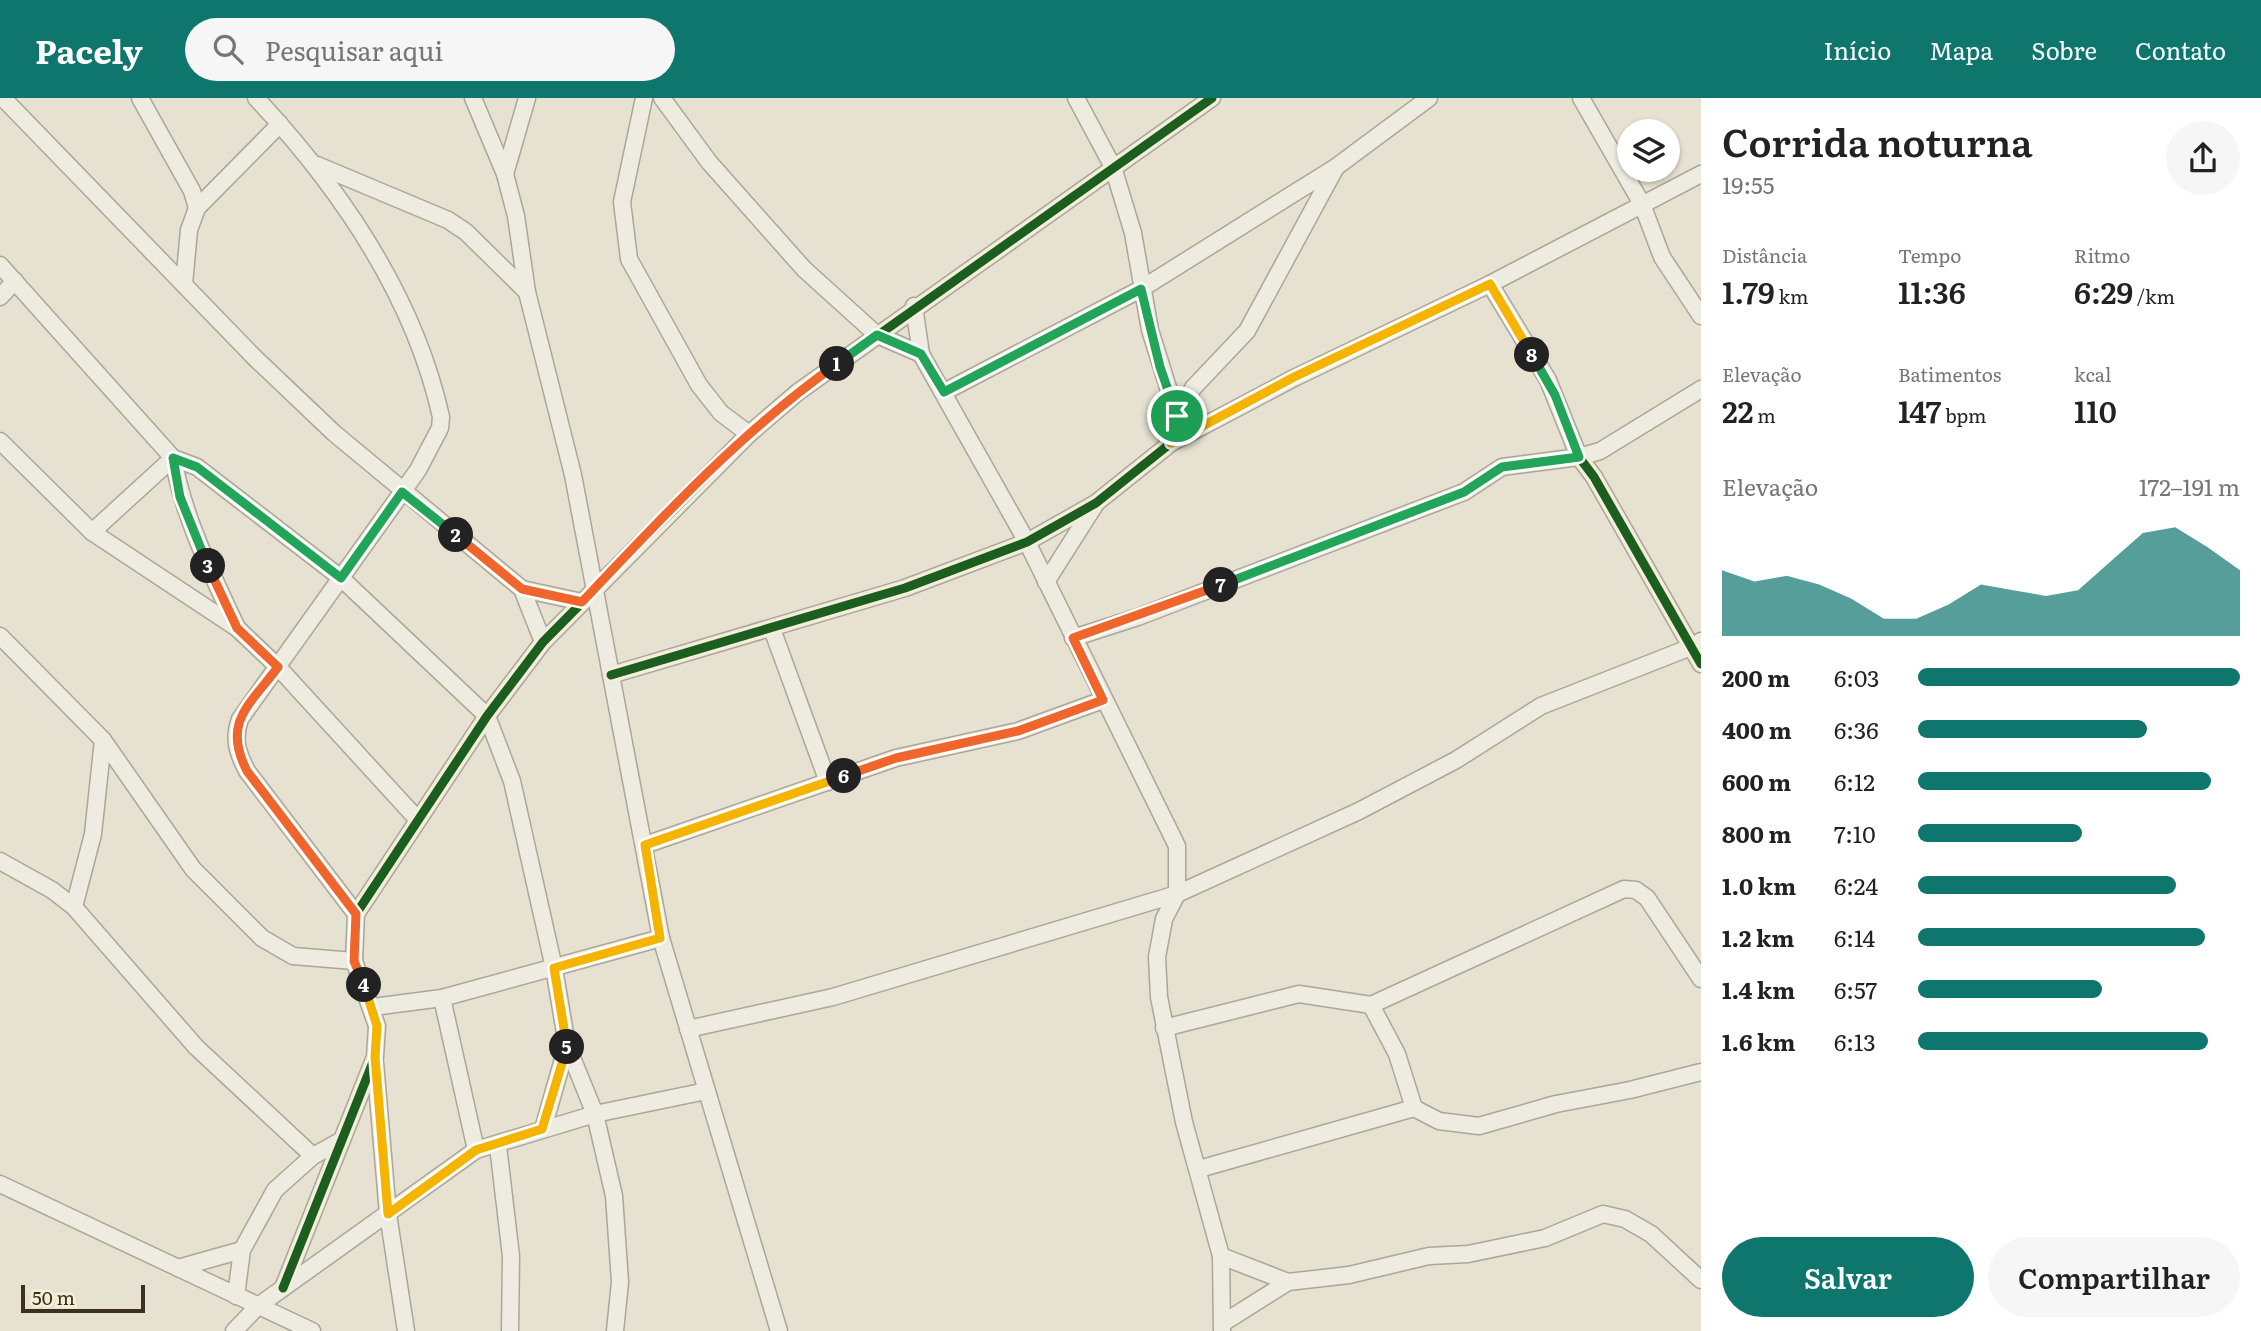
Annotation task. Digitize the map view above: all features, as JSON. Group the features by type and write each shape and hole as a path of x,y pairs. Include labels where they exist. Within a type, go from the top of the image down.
{"street":[{"path":"3,98 334,433 522,589 582,602"},
{"path":"140,98 192,191 197,208"},
{"path":"256,98 314,164 378,259 416,341 437,399 440,428 418,470 240,719 235,734 237,752 247,771 356,914"},
{"path":"473,98 505,174 516,216 527,292 573,475 645,845 660,938 779,1331"},
{"path":"505,174 527,98"},
{"path":"644,98 622,202 629,259 699,385 721,413 749,434"},
{"path":"662,98 709,162 761,224 804,269 877,335 921,354"},
{"path":"1076,98 1113,167 1133,233 1141,289 1156,354 1177,416"},
{"path":"406,1331 388,1214 375,1057 377,1026 373,1007 354,961 356,914 487,716 543,642 749,434 797,392 914,306 1212,98"},
{"path":"944,392 1141,289 1336,167 1429,98"},
{"path":"1581,98 1642,204 1662,257 1701,316"},
{"path":"184,284 189,230 197,208 281,124"},
{"path":"314,164 448,220 466,232 527,292"},
{"path":"1171,443 1177,416 1194,388 1247,331 1336,167"},
{"path":"611,675 905,587 1027,542 1096,503 1171,443 1294,377 1490,284 1701,174"},
{"path":"0,265 173,458 197,467 341,578 487,716 512,781 554,968 567,1045 595,1114 614,1196 620,1282 615,1331"},
{"path":"0,297 15,281"},
{"path":"1490,284 1548,380 1579,457 1594,477 1696,644 1701,664"},
{"path":"914,306 921,354 1027,542 1177,846 1177,894 1164,919 1157,957 1164,1028 1184,1122 1221,1256 1222,1327"},
{"path":"1073,638 1139,617 1464,492 1502,467 1600,452 1701,389"},
{"path":"0,441 92,532 237,628 278,667 418,820"},
{"path":"1594,477 1600,452"},
{"path":"92,532 173,458"},
{"path":"173,458 180,497 195,539 237,628"},
{"path":"418,470 420,505"},
{"path":"1046,582 1096,503"},
{"path":"522,589 543,642"},
{"path":"772,629 828,782"},
{"path":"0,636 103,740 193,869 262,938 293,956 354,961"},
{"path":"688,1029 833,997 1177,894 1359,811 1456,760 1541,706 1696,644"},
{"path":"645,845 896,758 1018,731 1103,700"},
{"path":"74,907 93,834 103,740"},
{"path":"0,862 52,890 74,907 196,1047 313,1156"},
{"path":"1164,1028 1299,994 1371,1005 1624,889 1636,890 1647,898 1696,961 1701,979"},
{"path":"373,1007 442,998 660,938"},
{"path":"442,998 476,1150"},
{"path":"1371,1005 1397,1054 1414,1108"},
{"path":"542,1129 567,1045"},
{"path":"283,1288 375,1057"},
{"path":"1199,1169 1414,1108 1439,1121 1479,1126 1556,1104 1630,1090 1701,1072"},
{"path":"234,1331 258,1306 476,1150 498,1146 542,1129 595,1114 706,1091"},
{"path":"236,1296 242,1250 275,1190 313,1156 342,1140"},
{"path":"498,1146 511,1256 510,1331"},
{"path":"0,1184 312,1331"},
{"path":"1222,1327 1289,1282 1349,1275 1429,1256 1468,1254 1545,1238 1603,1214 1625,1219 1651,1234 1701,1280"},
{"path":"178,1268 242,1250"},
{"path":"1221,1256 1289,1282"}],"cycle path":[{"path":"283,1288 375,1057 377,1026 354,961 356,914 487,716 543,642 749,434 798,392 1212,98"},
{"path":"611,675 905,588 1027,542 1096,503 1171,443 1294,378 1490,284 1548,380 1579,457 1594,477 1701,664"}],"route":[{"path":"1490,284 1548,380 1579,457 1502,467 1464,492 1340,537 1139,617 1073,638 1103,700 1018,731 896,758 645,845 660,938 554,968 567,1045 542,1129 498,1146 476,1150 388,1214 375,1057 377,1026 373,1007 354,961 352,942 356,914 247,771 237,752 235,734 240,719 278,667 237,628 195,539 180,497 173,458 197,467 257,510 341,578 402,492 522,589 582,602 749,434 797,392 877,335 921,354 944,392 1141,289 1160,367 1177,416 1171,443 1294,377 1490,284"}]}
